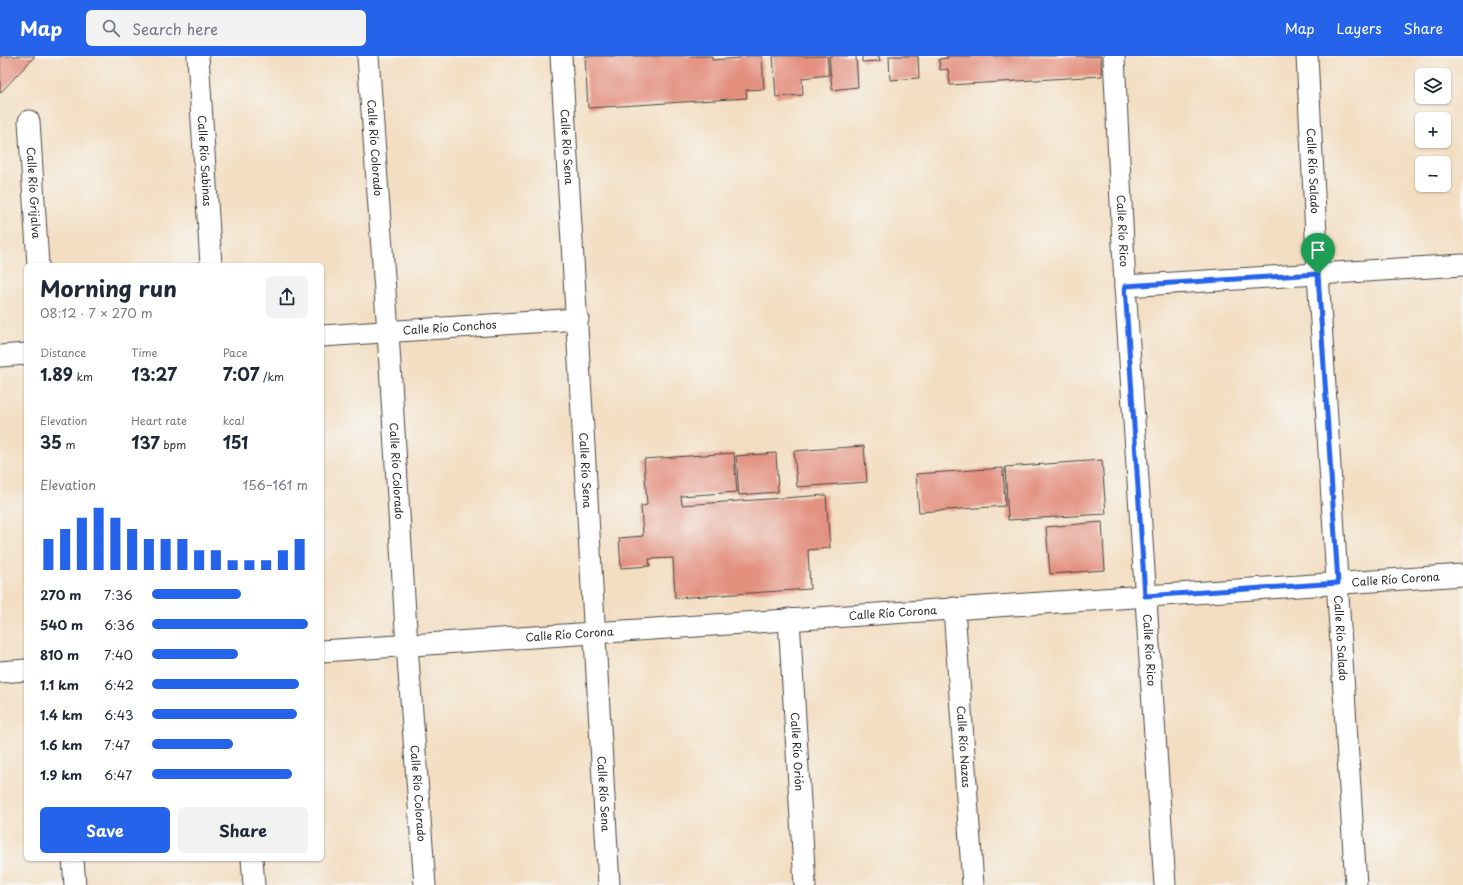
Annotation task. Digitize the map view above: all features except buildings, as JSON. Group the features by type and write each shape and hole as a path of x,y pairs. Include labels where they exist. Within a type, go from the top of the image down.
{"street":[{"name":"Calle Río Sabinas","path":"198,56 212,263"},
{"name":"Calle Río Colorado","path":"368,56 388,332 407,646 425,885"},
{"name":"Calle Río Sena","path":"561,56 578,319 609,885"},
{"name":"Calle Río Rico","path":"1114,56 1125,286 1165,885"},
{"name":"Calle Río Salado","path":"1307,56 1318,274 1356,885"},
{"name":"Calle Río Grijalva","path":"29,121 38,263"},
{"path":"1125,286 1463,265"},
{"name":"Calle Río Conchos","path":"324,336 578,319"},
{"path":"0,356 24,354"},
{"name":"Calle Río Corona","path":"324,651 1463,575"},
{"name":"Calle Río Nazas","path":"954,608 973,885"},
{"name":"Calle Río Orión","path":"789,619 805,885"},
{"path":"0,672 24,670"},
{"path":"73,861 75,885"},
{"path":"252,861 254,885"}],"route":[{"path":"1318,274 1338,583 1145,596 1125,286 1318,274"}]}
